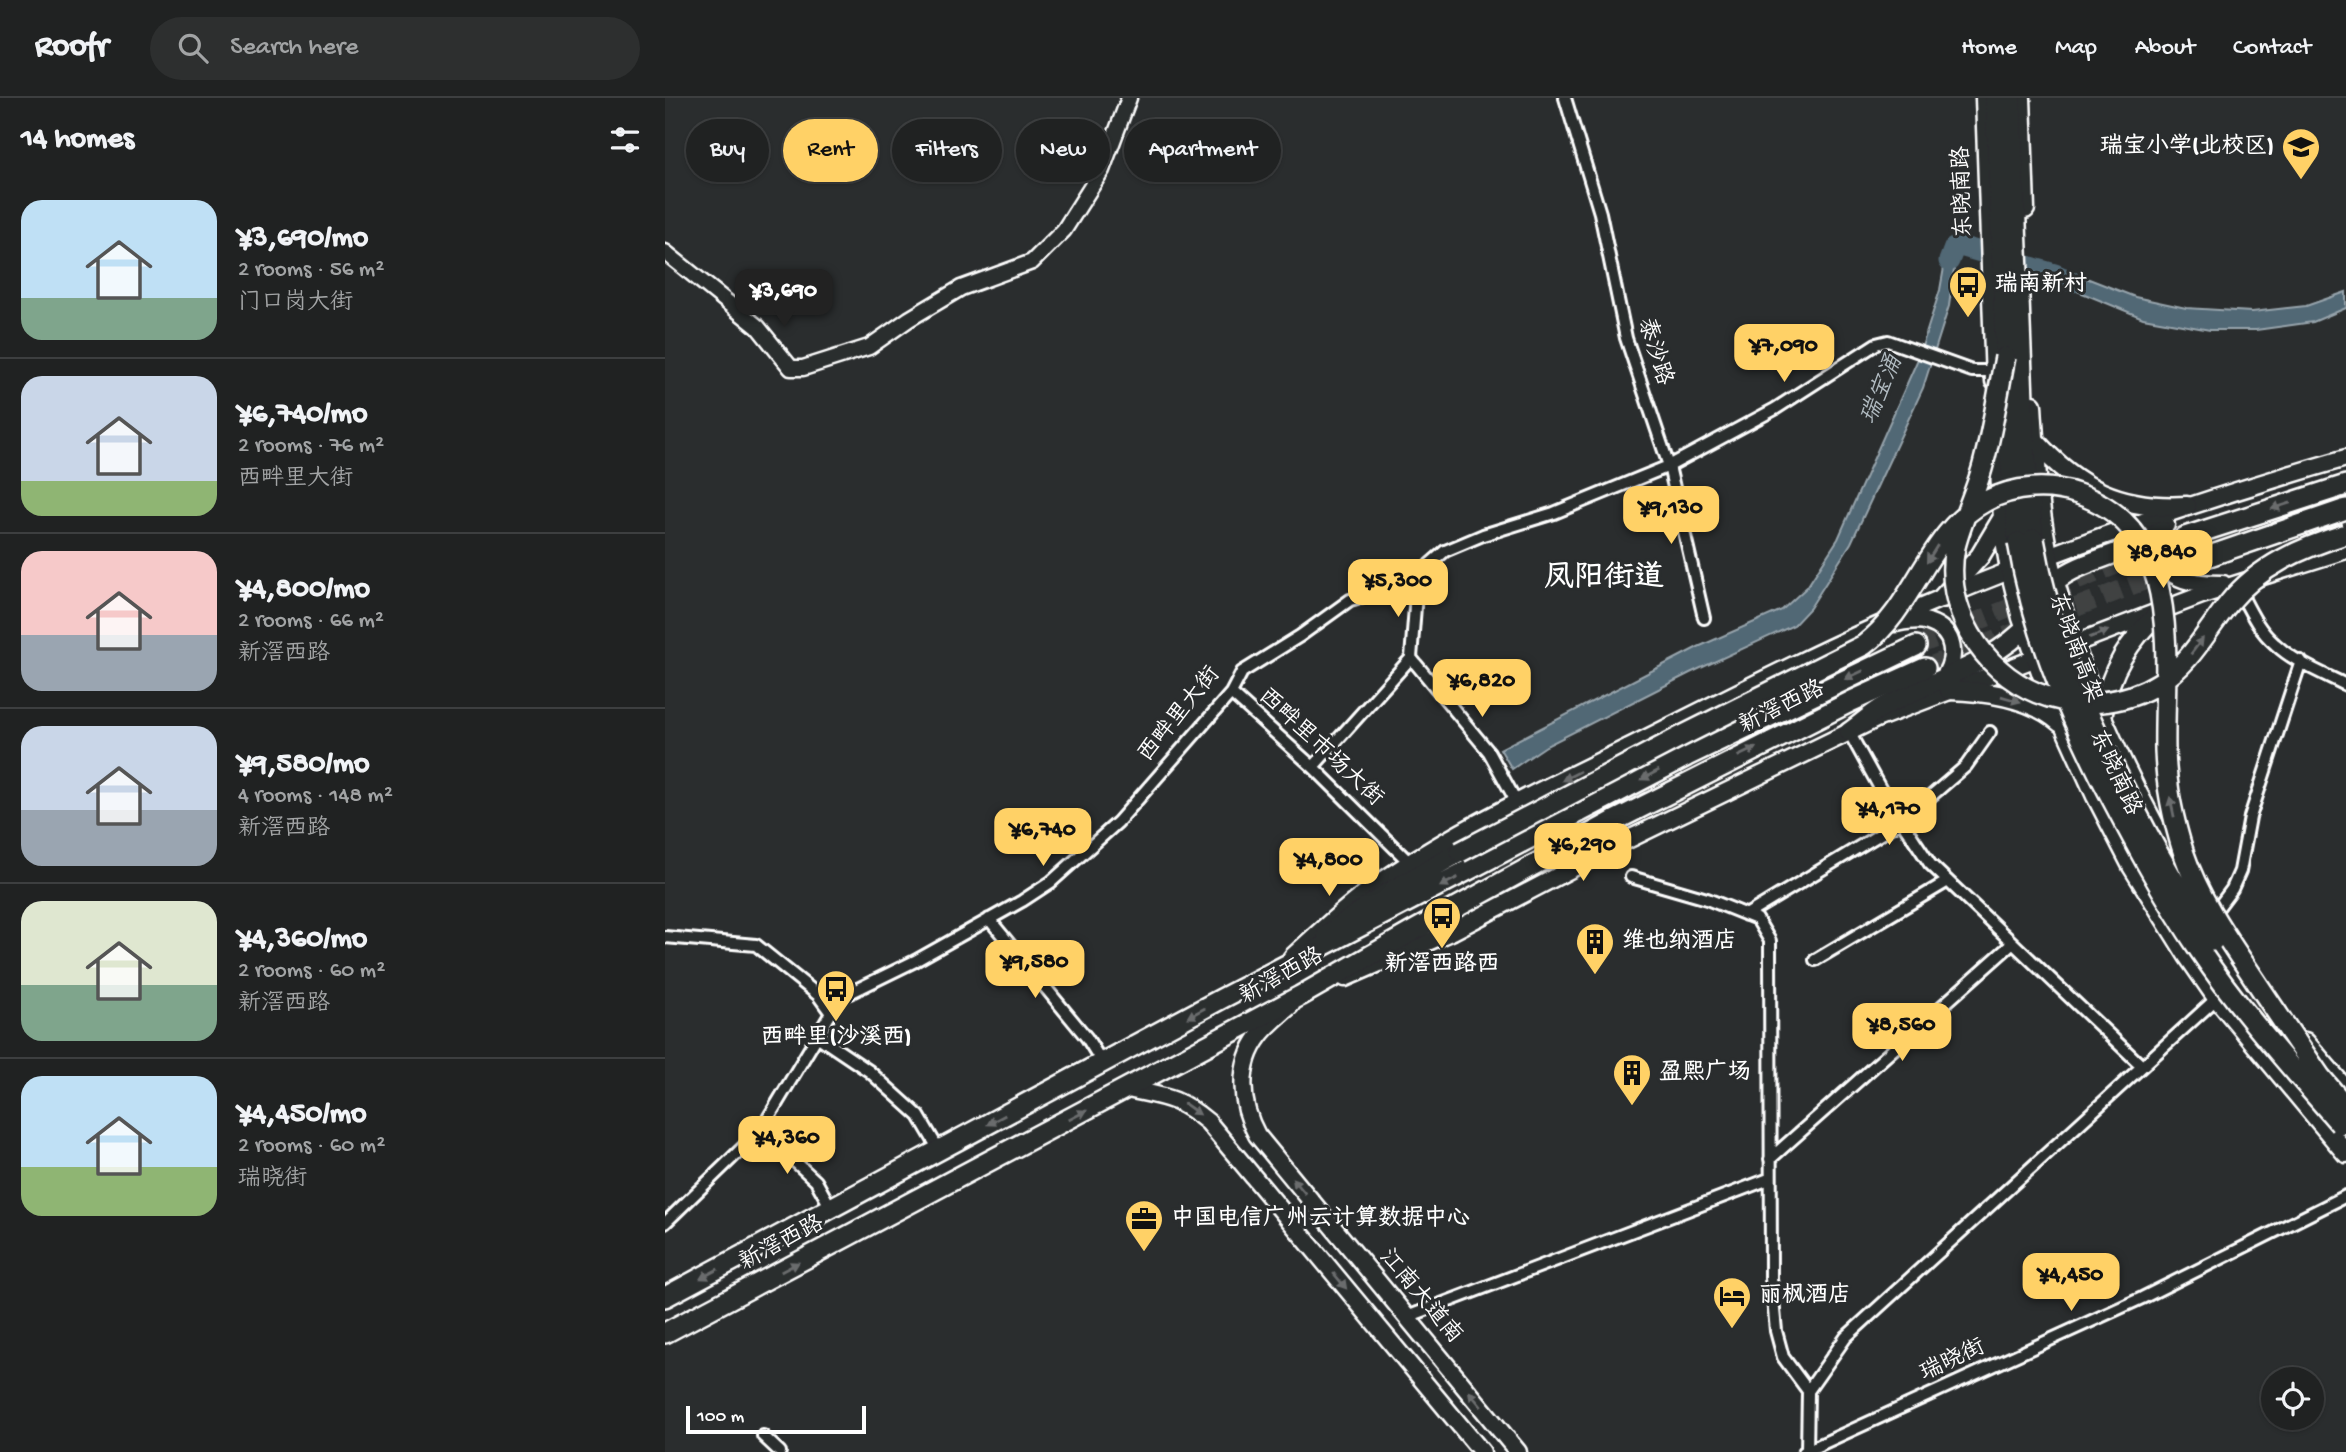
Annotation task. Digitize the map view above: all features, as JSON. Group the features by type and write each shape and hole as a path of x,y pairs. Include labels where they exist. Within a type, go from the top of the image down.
{"highway":[{"name":"东晓南高架","path":"1996,98 2000,364 2010,480 2022,566 2037,629 2059,687 2118,812 2177,917 2225,986 2346,1132"},
{"name":"东晓南高架","path":"2011,98 2027,480 2039,569 2056,633 2091,722 2168,871 2239,977 2346,1107"},
{"path":"2000,364 1984,460 1955,547 1954,578 1960,611 1975,642 2000,671 2027,689 2057,699 2085,703 2113,701 2144,691 2166,678 2186,661 2238,592 2266,568 2306,548 2346,534"},
{"path":"2185,537 2346,485"},
{"path":"1278,970 1358,912 1460,852 1617,769 1864,645 1877,635 1897,612 1944,536 1975,508 1988,500 2017,491 2048,488 2067,491 2110,510 2134,533 2149,560 2160,590 2165,622 2166,766 2170,799 2195,885 2212,916 2322,1079"},
{"path":"2192,562 2346,509"},
{"name":"新滘西路","path":"665,1297 1278,970 1709,745 1916,646"},
{"name":"新滘西路","path":"665,1333 1128,1089 1614,821 1852,701 1924,668"}],"main road":[{"name":"东晓南路","path":"1985,98 2000,364 1998,473 2010,570 2025,629 2095,796 2132,866 2217,998 2346,1153"},
{"name":"东晓南路","path":"2021,98 2039,502 2048,556 2074,644 2103,716 2151,818 2210,919 2260,987 2346,1090"},
{"path":"2035,441 2055,463 2074,478 2107,494 2146,507 2186,506"},
{"path":"1278,970 1338,915 1410,863 1517,803 1726,698 1879,626 2010,570 2186,506 2346,458"},
{"path":"2035,657 2038,621 2047,590 2055,582 2070,572 2133,548 2161,530 2186,506"},
{"path":"1942,598 1980,556 2003,519"},
{"path":"2161,530 2157,553 2169,573 2190,582 2236,584"},
{"path":"1300,996 1442,936 1619,844 1849,732 1878,710 2074,644 2236,584 2346,550"},
{"path":"1946,685 2018,637 2025,629 2041,600 2048,556"},
{"path":"1946,685 2016,700 2045,711 2066,728 2069,720 2083,713 2094,712 2103,716 2110,681 2125,652 2159,611"},
{"path":"1879,626 1926,621 1942,628 1953,649 1946,685"},
{"name":"江南大道南","path":"1300,996 1260,1034 1246,1057 1244,1105 1248,1118 1257,1135 1518,1452"},
{"path":"1128,1089 1174,1098 1208,1122 1482,1452"}],"street":[{"path":"665,252 758,327 791,368 803,368 869,347 961,288 1032,262 1064,230 1102,170 1129,98"},
{"name":"泰沙路","path":"1565,98 1600,213 1626,338 1669,466 1704,618"},
{"path":"1313,767 1411,658 1417,581 1445,551 1483,535 1554,513 1669,466 1775,409 1876,344 1888,341 1972,371 2000,364"},
{"name":"西畔里大街","path":"828,1009 1051,882 1118,822 1231,693 1242,672 1300,636 1350,600 1417,581"},
{"path":"2236,584 2256,623 2275,644 2346,685"},
{"path":"1411,658 1489,752 1517,803"},
{"path":"2210,919 2232,889 2240,871 2250,817 2301,661"},
{"name":"西畔里市场大街","path":"1231,693 1313,767 1410,863"},
{"path":"1849,732 1881,790 1930,864 2142,1066"},
{"path":"1746,915 1902,821 1966,766 1990,732"},
{"path":"1631,877 1707,899 1757,919 1770,941 1771,1278 1776,1331 1783,1357 1808,1391"},
{"path":"1815,960 1948,881"},
{"path":"989,919 1087,1038 1103,1064"},
{"path":"665,937 756,945 818,995 828,1009 817,1037 761,1130 665,1223"},
{"path":"1770,1159 2013,943"},
{"path":"1806,1452 1808,1391 1846,1337 2217,998"},
{"path":"817,1037 869,1071 919,1116 939,1150"},
{"path":"761,1130 816,1181 831,1208"},
{"path":"1407,1317 1769,1179"},
{"name":"瑞晓街","path":"1806,1452 2142,1298 2346,1196"},
{"path":"763,1436 780,1452"}],"water":[{"path":"1966,236 1968,254 1956,255 1949,306 1923,388 1851,543 1810,608 1794,625 1690,673 1546,746 1512,769 1500,749 1698,647 1782,610 1807,587 1838,539 1918,359 1940,290 1948,245 1954,237"},
{"path":"2048,263 2135,297 2186,308 2252,312 2306,306 2346,292 2346,308 2313,322 2256,330 2210,330 2143,318 2048,279"}],"waterway":[{"name":"瑞宝涌","path":"1949,261 1954,248 1960,246 2055,274 2073,282"}],"tunnel":[{"path":"1916,646 2185,537"},
{"path":"2049,618 2192,562"},
{"path":"1925,668 2021,630"}],"place":[{"name":"瑞宝小学(北校区)","path":"2301,181"},
{"name":"瑞南新村","path":"1968,319"},
{"name":"新滘西路西","path":"1442,950"},
{"name":"维也纳酒店","path":"1595,976"},
{"name":"西畔里(沙溪西)","path":"836,1023"},
{"name":"盈熙广场","path":"1632,1107"},
{"name":"中国电信广州云计算数据中心","path":"1144,1253"},
{"name":"丽枫酒店","path":"1732,1330"}],"district":[{"name":"凤阳街道","path":"1604,579"}]}
